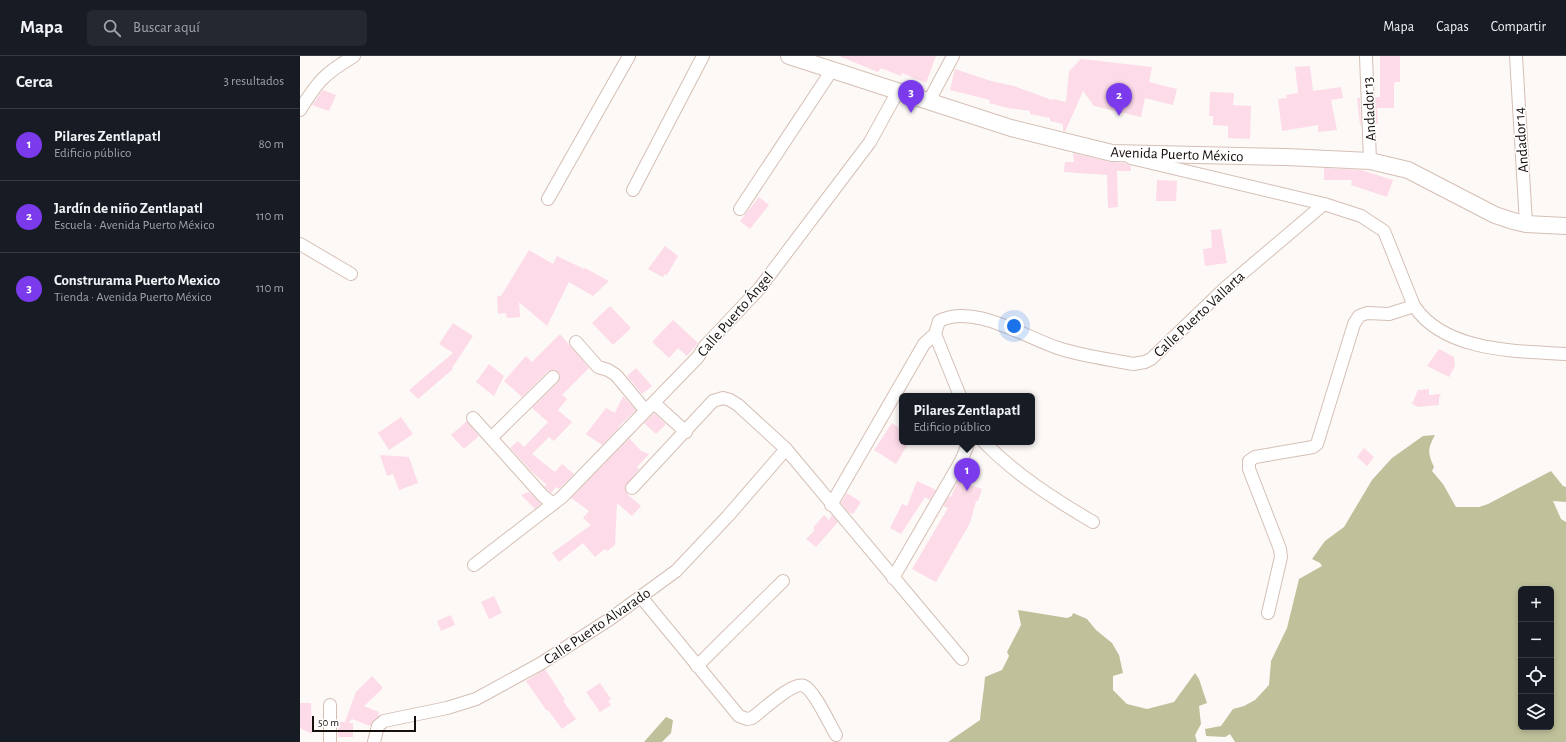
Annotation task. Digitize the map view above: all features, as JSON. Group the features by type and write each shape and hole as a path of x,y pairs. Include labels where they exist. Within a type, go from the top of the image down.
{"main road":[{"name":"Avenida Puerto México","path":"789,56 1011,128 1112,153 1286,157 1370,162 1408,170 1495,215 1526,224 1566,226"}],"street":[{"path":"300,110 320,79 330,70 354,56"},
{"path":"548,199 629,56"},
{"path":"633,190 703,56"},
{"path":"929,101 953,56"},
{"name":"Andador 13","path":"1366,56 1370,162"},
{"name":"Andador 14","path":"1516,56 1526,224"},
{"path":"740,209 832,70"},
{"name":"Calle Puerto Ángel","path":"474,565 562,498 759,289 870,142 898,92"},
{"path":"1112,153 1324,204 1361,216 1384,231 1414,306 1429,324 1460,340 1502,349 1566,354"},
{"name":"Calle Puerto Vallarta","path":"831,505 924,344 935,334 939,321 947,317 966,315 993,322 1059,349 1133,364 1145,362 1159,352 1225,288 1324,204"},
{"path":"300,244 351,274"},
{"path":"1268,613 1281,557 1280,549 1249,469 1249,461 1255,457 1313,447 1317,444 1356,320 1362,314 1389,314 1414,306"},
{"path":"935,334 959,393"},
{"path":"576,342 598,367 608,370 616,375 649,407 686,432"},
{"path":"491,438 552,377"},
{"path":"632,488 686,432 713,401 723,398 730,400 738,405 786,449 831,505 962,659"},
{"path":"474,418 543,496 553,504"},
{"path":"893,578 961,461 968,445"},
{"path":"987,445 995,453 1062,504 1093,522"},
{"name":"Calle Puerto Alvarado","path":"374,742 378,726 384,721 447,708 476,699 570,646 641,597 676,571 728,516 786,449"},
{"path":"697,666 783,581"},
{"path":"641,597 733,710 743,718 752,718 789,689 796,686 804,686 811,693 836,735"},
{"path":"330,705 330,742"}],"green space":[{"path":"1435,435 1429,451 1434,467 1432,471 1443,484 1456,507 1479,507 1488,504 1551,471 1563,486 1566,487 1566,502 1553,501 1561,519 1566,522 1566,742 1235,742 1230,734 1225,737 1206,736 1205,729 1221,726 1233,709 1244,706 1255,700 1269,685 1271,661 1287,628 1299,579 1322,566 1320,563 1312,559 1325,541 1344,527 1372,480 1392,458 1423,436"},
{"path":"1018,610 1067,618 1072,616 1073,613 1087,619 1096,630 1112,643 1119,655 1123,673 1113,676 1113,690 1127,704 1147,709 1174,702 1195,673 1199,679 1207,703 1199,706 1201,724 1195,735 1197,742 948,742 980,720 985,677 1002,670 1009,656 1007,652 1021,625"},
{"path":"666,717 673,720 671,733 662,742 644,742"}],"building":[{"path":"839,56 936,56 926,83 902,73 901,76 881,68 878,72"},
{"path":"1380,56 1400,56 1400,82 1394,82 1394,108 1377,108 1378,123 1376,124 1375,97 1380,97"},
{"path":"1081,59 1152,67 1149,82 1177,89 1173,105 1145,98 1141,117 1094,106 1083,91 1065,132 1063,131 1063,124 1050,121 1050,118 1030,114 1030,111 1008,108 989,103 990,100 950,90 955,69 991,81 1014,86 1052,100 1066,102 1069,71"},
{"path":"1310,66 1313,91 1341,87 1343,98 1331,100 1337,130 1318,132 1318,125 1282,131 1278,99 1287,98 1286,95 1298,93 1295,67"},
{"path":"323,90 336,95 329,111 312,105"},
{"path":"1210,92 1234,93 1233,105 1251,106 1250,139 1228,138 1228,126 1213,125 1213,116 1209,116"},
{"path":"1357,98 1360,98 1361,125 1360,125"},
{"path":"1073,153 1110,162 1125,163 1131,166 1131,171 1117,171 1118,207 1108,208 1107,175 1064,172 1065,162 1074,162"},
{"path":"1324,168 1361,170 1393,180 1387,197 1351,185 1352,180 1324,180"},
{"path":"1157,180 1177,181 1176,201 1156,201"},
{"path":"759,197 769,205 750,229 740,221"},
{"path":"1221,229 1227,263 1205,266 1203,249 1212,248 1211,230"},
{"path":"665,246 678,256 667,275 665,274 663,277 648,269"},
{"path":"529,250 553,264 557,256 584,269 585,268 609,281 593,296 569,282 547,326 519,302 520,317 507,318 506,313 498,314 497,296 501,296"},
{"path":"610,306 631,328 613,345 592,323"},
{"path":"673,320 698,343 687,356 678,348 669,358 652,342"},
{"path":"453,323 473,336 452,368 453,369 418,399 409,390 453,353 439,344"},
{"path":"560,334 589,368 562,395 567,399 558,410 572,422 554,441 549,437 532,454 555,472 562,464 574,474 559,489 556,487 551,493 544,486 547,485 533,473 510,448 518,441 524,447 548,422 532,408 558,382 560,375 555,370 548,371 522,397 504,381 526,356 532,362"},
{"path":"1439,349 1454,357 1455,366 1449,377 1427,366"},
{"path":"489,364 504,376 494,396 476,382"},
{"path":"636,368 652,386 642,394 627,376"},
{"path":"1429,389 1429,395 1441,394 1439,398 1439,405 1418,407 1412,404 1418,390"},
{"path":"623,396 636,410 602,445 586,434 606,408 615,413"},
{"path":"654,413 666,424 656,434 644,423"},
{"path":"401,417 413,434 389,450 378,433"},
{"path":"467,421 479,436 464,449 451,435"},
{"path":"892,423 899,428 899,445 907,445 896,464 874,450"},
{"path":"629,438 641,451 649,454 637,467 639,469 625,487 628,495 641,506 632,516 617,503 615,545 607,551 605,549 595,557 583,543 559,562 552,553 591,525 583,518 589,511 571,498"},
{"path":"1364,448 1374,457 1367,466 1357,457"},
{"path":"380,455 409,457 418,483 399,490 393,474 387,476"},
{"path":"917,481 936,490 930,500 925,497 901,534 890,528 902,504 907,506"},
{"path":"958,481 982,489 978,501 976,501 970,523 936,582 912,569 948,508 943,506 949,496 951,497"},
{"path":"529,492 541,504 535,509 521,495"},
{"path":"847,493 861,502 853,514 848,512 841,503"},
{"path":"824,515 829,520 832,515 838,522 816,547 806,539 815,530 813,528"},
{"path":"494,596 502,613 489,619 481,602"},
{"path":"451,615 455,625 441,631 437,621"},
{"path":"545,669 565,700 563,701 576,719 562,729 526,681"},
{"path":"372,676 383,688 364,706 379,712 378,717 370,726 352,719 348,723 353,723 353,737 338,737 338,722 345,722 356,692"},
{"path":"600,683 611,699 608,701 611,705 600,712 586,692"},
{"path":"300,703 311,703 312,734 300,728"}],"place":[{"name":"Construrama Puerto Mexico","path":"911,113"},
{"name":"Jardín de niño Zentlapatl","path":"1119,116"},
{"name":"Pilares Zentlapatl","path":"967,491"}]}
